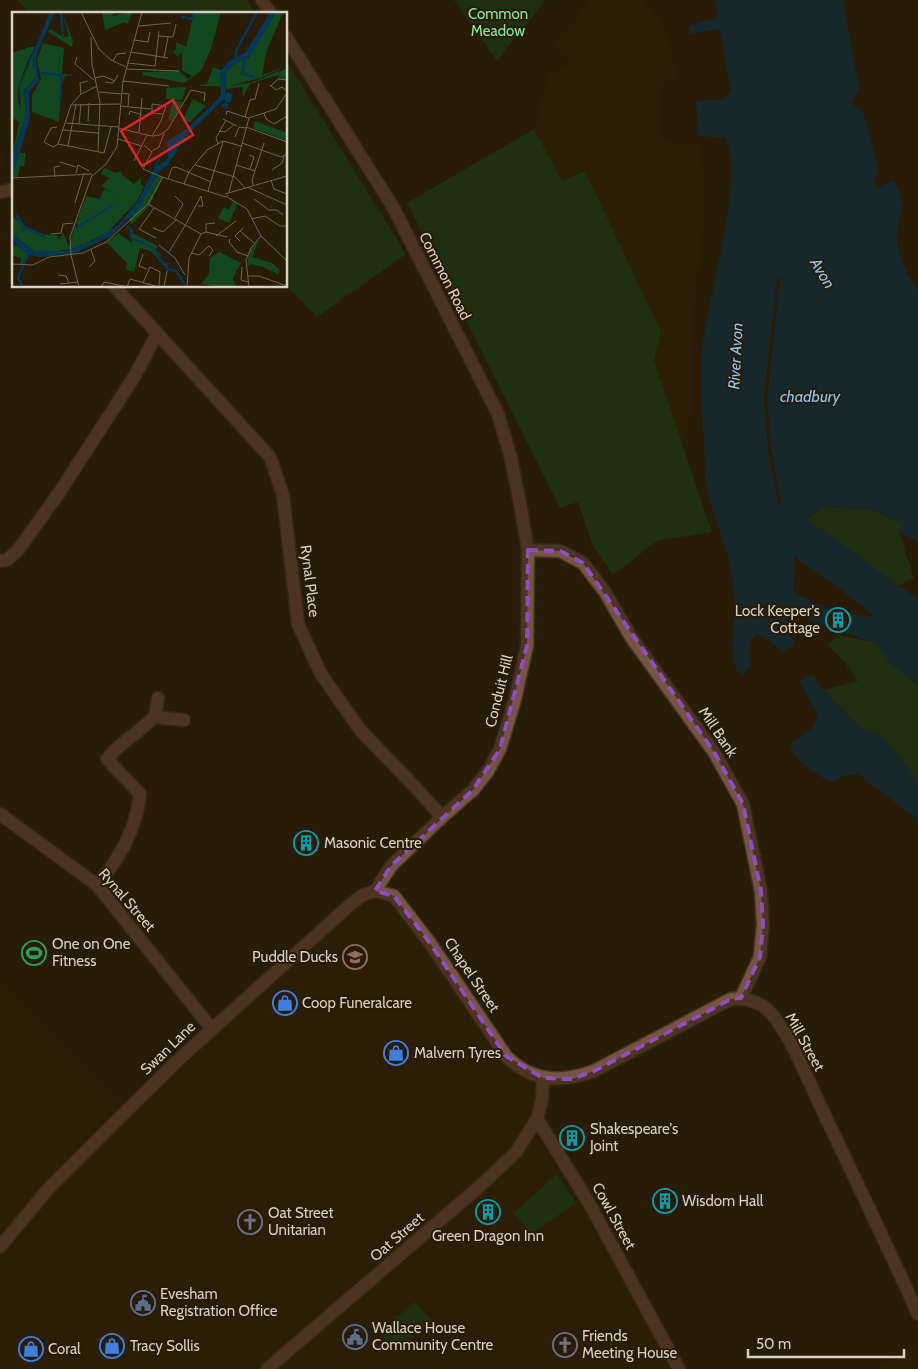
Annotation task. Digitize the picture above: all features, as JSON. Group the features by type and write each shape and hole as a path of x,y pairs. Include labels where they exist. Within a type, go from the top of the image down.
{"street":[{"path":"262,0 270,12"},
{"name":"Common Road","path":"288,40 393,207 498,414 511,458 528,550"},
{"name":"Rynal Place","path":"116,288 270,457 283,495 298,624 321,674 361,732 416,788 442,818"},
{"path":"0,561 7,560 18,550 59,493 110,415 157,334"},
{"name":"Conduit Hill","path":"442,818 473,790 488,770 500,749 515,699 527,646 528,550"},
{"name":"Mill Bank","path":"528,550 560,551 583,563 605,592 631,637 714,752 743,804 761,891 763,925 760,957 741,998"},
{"path":"97,885 127,842 138,814 140,794 108,759 115,750 155,717 158,698"},
{"path":"155,717 184,720"},
{"name":"Rynal Street","path":"0,814 97,885 211,1028"},
{"path":"375,892 391,866 442,818"},
{"name":"Swan Lane","path":"0,1247 49,1188 211,1028 253,993 350,904 363,895 375,892"},
{"name":"Chapel Street","path":"375,892 394,896 430,943 506,1056 513,1063 543,1078"},
{"path":"537,1119 542,1099 543,1078 572,1079 594,1071 730,999 741,998"},
{"name":"Mill Street","path":"741,998 758,1003 770,1012 792,1047 878,1224 918,1314"},
{"name":"Oat Street","path":"267,1369 479,1187 516,1152 537,1119"},
{"name":"Cowl Street","path":"537,1119 589,1203 679,1369"}],"highlighted area":[{"path":"528,550 560,551 583,563 714,752 743,804 761,891 763,925 760,957 741,998 731,999 594,1071 572,1079 543,1078 506,1056 430,943 394,896 375,891 391,866 473,790 500,749 527,646"}],"shaded area":[{"path":"590,0 641,0 663,23 678,77 658,84 658,141 700,143 706,201 691,337 691,415 683,448 654,361 661,331 585,171 562,181 534,129 549,72 574,64 553,46"},
{"path":"353,892 384,892 507,1055 540,1086 544,1123 682,1369 0,1369 0,979 125,1107"},
{"path":"918,1341 918,1369 878,1369"}],"green space":[{"path":"17,0 247,0 255,12 28,12"},
{"name":"Common Meadow","path":"454,0 546,0 497,61"},
{"path":"288,63 406,254 317,317 288,287"},
{"path":"534,129 562,181 585,171 661,331 654,361 712,532 657,541 613,575 593,546 578,502 560,508 407,203"},
{"path":"825,507 873,510 902,524 899,532 914,578 880,594 803,525 812,514"},
{"path":"838,635 877,643 913,682 918,684 918,784 881,736 862,729 823,690 858,681 843,660 827,645"},
{"path":"557,1174 576,1203 531,1234 514,1213"},
{"path":"415,1302 431,1320 395,1350 379,1332"}],"water":[{"name":"chadbury","path":"715,0 843,0 859,89 852,102 858,110 848,128 877,188 893,180 900,193 902,206 897,230 898,247 905,268 918,294 918,542 899,532 902,524 874,510 825,507 812,514 803,525 826,544 818,558 809,552 795,549 793,591 814,602 837,610 884,618 884,608 875,599 883,589 893,591 903,588 918,599 918,684 890,664 877,643 818,624 794,613 787,615 789,631 795,644 783,652 757,634 750,645 751,666 744,675 736,670 733,650 735,601 732,577 705,480 701,380 706,322 729,205 730,154 725,138 698,136 696,101 725,99 731,91 720,29 690,34 689,26 715,18 718,13"},
{"path":"813,675 823,690 843,711 862,729 881,736 908,767 918,782 918,820 858,774 841,777 832,783 807,767 797,757 790,745 812,729 818,714 799,681"}],"pier":[{"path":"777,278 780,278 767,401 771,447 782,509 806,527 804,529 780,513 768,449 764,399"}],"waterway":[{"path":"854,118 868,171"},
{"name":"River Avon","path":"777,523 850,573 918,629"}],"place":[{"name":"Lock Keeper's Cottage","path":"838,620"},
{"name":"Masonic Centre","path":"306,843"},
{"name":"One on One Fitness","path":"34,953"},
{"name":"Puddle Ducks","path":"355,957"},
{"name":"Coop Funeralcare","path":"285,1003"},
{"name":"Malvern Tyres","path":"396,1053"},
{"name":"Shakespeare's Joint","path":"572,1138"},
{"name":"Wisdom Hall","path":"665,1201"},
{"name":"Green Dragon Inn","path":"488,1212"},
{"name":"Oat Street Unitarian","path":"250,1222"},
{"name":"Evesham Registration Office","path":"143,1303"},
{"name":"Wallace House Community Centre","path":"355,1337"},
{"name":"Friends Meeting House","path":"565,1345"},
{"name":"Tracy Sollis","path":"112,1346"},
{"name":"Coral","path":"31,1349"}],"water label":[{"name":"Avon","path":"823,273"}]}
